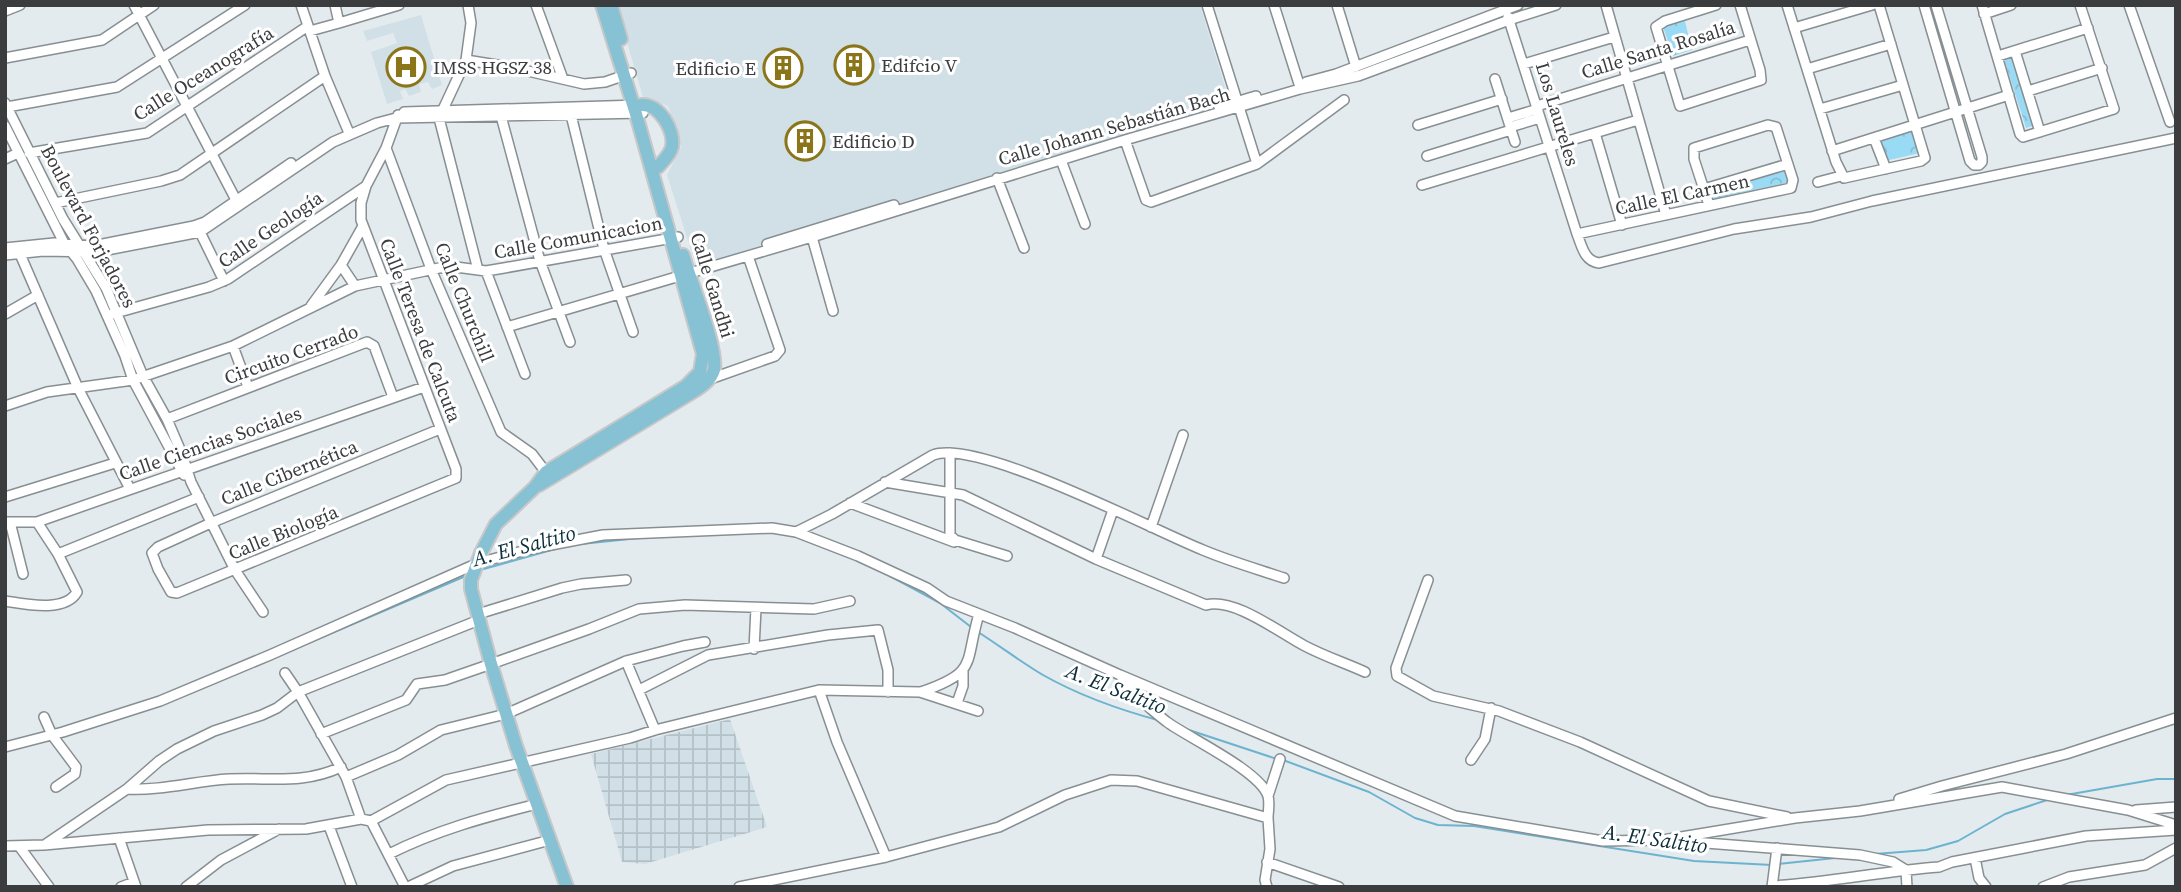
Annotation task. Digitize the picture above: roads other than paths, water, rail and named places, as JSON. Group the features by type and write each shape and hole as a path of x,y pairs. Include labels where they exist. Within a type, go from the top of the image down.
{"main road":[{"name":"Calle Gandhi","path":"602,5 628,74"},
{"name":"Calle Gandhi","path":"548,476 691,393 710,379 714,371 712,348 674,237 611,5"},
{"path":"638,109 653,107 661,112 671,139 671,150 658,166"},
{"name":"Calle Gandhi","path":"638,109 658,166 674,237"},
{"name":"Calle Gandhi","path":"567,887 506,714 478,617 471,580 487,539 496,524 535,487 674,394 694,380 700,372 703,354 686,273"}],"street":[{"path":"5,11 20,5"},
{"path":"134,5 236,200"},
{"path":"5,58 102,40 154,5"},
{"path":"6,105 117,87 245,5"},
{"path":"301,5 325,76 348,131"},
{"path":"335,5 340,23"},
{"name":"Calle Oceanografía","path":"29,153 147,133 309,29 340,23 399,5"},
{"path":"468,5 471,23 466,60 439,115 482,270 525,374"},
{"path":"536,5 563,79"},
{"path":"1207,5 1257,164"},
{"path":"1274,5 1299,84"},
{"path":"1337,5 1356,67"},
{"name":"Calle Johann Sebastián Bach","path":"686,273 813,237 1356,67 1505,7 1518,5"},
{"name":"Calle Johann Sebastián Bach","path":"686,273 1238,104 1358,76 1556,5"},
{"path":"1606,5 1666,215"},
{"path":"1716,5 1657,25 1656,31 1665,64 1680,106 1760,80 1760,70 1740,5"},
{"path":"1787,5 1841,176"},
{"path":"1794,28 1872,5"},
{"path":"1818,182 1924,160 1879,5"},
{"path":"1924,5 1970,161 1979,165 1982,157 1936,5"},
{"path":"2006,6 1983,10 2022,136 2114,109 2080,5"},
{"path":"2129,5 2170,122"},
{"name":"Los Laureles","path":"1505,7 1577,234 1587,258 1592,262 1599,263 1734,229 1811,217 1872,201 2176,138"},
{"path":"1998,57 2088,27"},
{"path":"1524,64 1614,37"},
{"name":"Calle Santa Rosalía","path":"1427,156 1510,125 1626,76 1750,40"},
{"path":"1807,69 1891,44"},
{"path":"2015,51 2040,132"},
{"path":"466,60 595,84 628,74"},
{"path":"2028,92 2102,68"},
{"path":"55,203 171,179 325,76"},
{"path":"1495,79 1515,142"},
{"path":"1820,110 1903,85"},
{"path":"1832,151 2009,95"},
{"path":"1418,125 1502,99"},
{"path":"1125,140 1149,202 1257,164 1344,100"},
{"name":"Boulevard Forjadores","path":"6,105 55,203 97,270 133,380 213,522 235,570 263,612"},
{"path":"439,115 638,109"},
{"path":"82,248 194,226 329,137 377,117 571,115 638,109"},
{"path":"386,148 397,115"},
{"path":"571,115 604,249 633,332"},
{"path":"501,116 540,261 570,342"},
{"path":"1422,185 1638,120"},
{"name":"Boulevard Forjadores","path":"5,126 68,247 112,314 167,419 185,472"},
{"path":"1704,189 1788,164 1779,133 1774,126 1722,138 1693,150 1704,189 1709,205"},
{"path":"5,247 109,250 200,232 348,131"},
{"path":"1595,133 1622,225"},
{"path":"1874,138 1886,169"},
{"name":"Calle Geología","path":"112,314 223,281 366,186 386,148"},
{"name":"Calle Churchill","path":"386,148 431,269 501,432 532,454 548,476"},
{"path":"5,159 18,153"},
{"path":"1061,160 1085,224"},
{"name":"Calle El Carmen","path":"1577,234 1786,190 1793,186 1788,164"},
{"path":"997,178 1024,248"},
{"name":"Calle Teresa de Calcuta","path":"366,186 360,209 363,226 457,473 456,478 450,482"},
{"path":"310,307 341,265 363,226"},
{"path":"200,232 223,281"},
{"name":"Calle Comunicacion","path":"5,406 47,392 133,380 233,346 355,286 431,269 456,267 482,270 674,237"},
{"path":"813,237 833,311"},
{"path":"5,255 68,247"},
{"path":"20,254 78,388 130,489"},
{"path":"710,379 775,356 780,350 748,256"},
{"path":"341,265 355,286"},
{"path":"507,327 686,273"},
{"path":"5,314 38,295"},
{"name":"Circuito Cerrado","path":"167,419 370,342 376,349 393,397"},
{"path":"233,346 248,387"},
{"name":"Calle Ciencias Sociales","path":"8,522 37,522 424,387"},
{"name":"Calle Cibernética","path":"153,551 213,522 440,429"},
{"path":"1151,527 1183,435"},
{"path":"796,532 933,455 950,453 1012,468 1205,551 1284,578"},
{"path":"950,453 950,535 955,541 1007,556"},
{"path":"5,497 115,463"},
{"name":"Calle Biología","path":"153,551 152,556 158,569 174,594 450,482"},
{"path":"885,482 968,497 1096,559 1206,605 1216,602 1247,613 1307,648 1365,672"},
{"path":"58,554 199,497"},
{"path":"850,503 966,546"},
{"path":"1096,559 1113,510"},
{"path":"8,522 23,574"},
{"path":"5,601 46,605 72,600 77,593 58,554 37,522"},
{"path":"5,747 160,701 478,563 530,549 603,535 749,528 796,532 905,577 946,601 1455,816 1603,841 1663,840 1860,855 1893,862 1906,870"},
{"path":"44,845 127,789 177,749 277,708 298,692 478,617 572,586 626,580"},
{"path":"1428,580 1395,672 1397,676 1433,695 1491,708 1580,742 1709,801 1795,818"},
{"path":"321,734 405,700 416,685 445,680 639,609 685,605 819,608 850,601"},
{"path":"754,649 756,608"},
{"path":"957,703 979,614"},
{"path":"639,690 708,655 828,635 878,630 888,670 887,692"},
{"path":"346,777 398,755 441,730 506,714 626,661 705,642"},
{"path":"626,661 655,730"},
{"path":"920,692 944,684 963,671"},
{"path":"285,673 341,767 366,820 378,831 406,887 453,866 550,840"},
{"path":"1120,675 1134,696 1170,724 1233,762 1259,784 1268,796"},
{"path":"819,690 837,742 887,857"},
{"path":"5,846 220,829 329,826 366,820 440,782 819,690 920,692 978,710"},
{"path":"1471,760 1485,739 1491,708"},
{"path":"44,717 52,735 76,766 71,778 56,786"},
{"path":"1860,811 1942,786 2066,754 2176,718"},
{"path":"1267,887 1265,880 1270,849 1268,796 1280,759"},
{"path":"127,789 152,790 229,779 304,779 341,767"},
{"path":"739,887 887,857 999,827 1065,794 1118,779 1137,781 1268,818"},
{"path":"1663,840 2002,787 2128,810 2176,828"},
{"path":"389,854 420,838 459,824 537,804"},
{"path":"2128,810 2176,807"},
{"path":"329,826 352,887"},
{"path":"186,887 221,860 280,828"},
{"path":"1777,848 1772,886 1801,885 1820,880 1939,867 2086,836 2154,833 2176,828"},
{"path":"120,838 135,884 121,887"},
{"path":"19,846 49,887"},
{"path":"2043,887 2076,876 2145,864 2176,848"},
{"path":"1975,858 1979,878 1986,887"},
{"path":"1267,862 1339,887"},
{"path":"1906,870 1907,887"}],"waterway":[{"name":"A. El Saltito","path":"783,534 798,537"},
{"name":"A. El Saltito","path":"581,544 649,537"},
{"name":"A. El Saltito","path":"480,570 555,549"},
{"name":"A. El Saltito","path":"299,647 468,575"},
{"name":"A. El Saltito","path":"890,576 940,603 971,627"},
{"name":"A. El Saltito","path":"978,632 1071,690 1161,721"},
{"name":"A. El Saltito","path":"1186,729 1277,759"},
{"name":"A. El Saltito","path":"1283,760 1369,792 1415,818 1438,825 1474,826 1694,861 1772,865"},
{"name":"A. El Saltito","path":"2066,795 2157,779 2176,779"},
{"name":"A. El Saltito","path":"1875,854 1926,850 1958,841 2005,814 2047,800"},
{"name":"A. El Saltito","path":"1778,864 1835,858"}],"place":[{"name":"Edifcio V","path":"854,65"},
{"name":"IMSS HGSZ 38","path":"406,67"},
{"name":"Edificio E","path":"783,68"},
{"name":"Edificio D","path":"805,141"}]}
